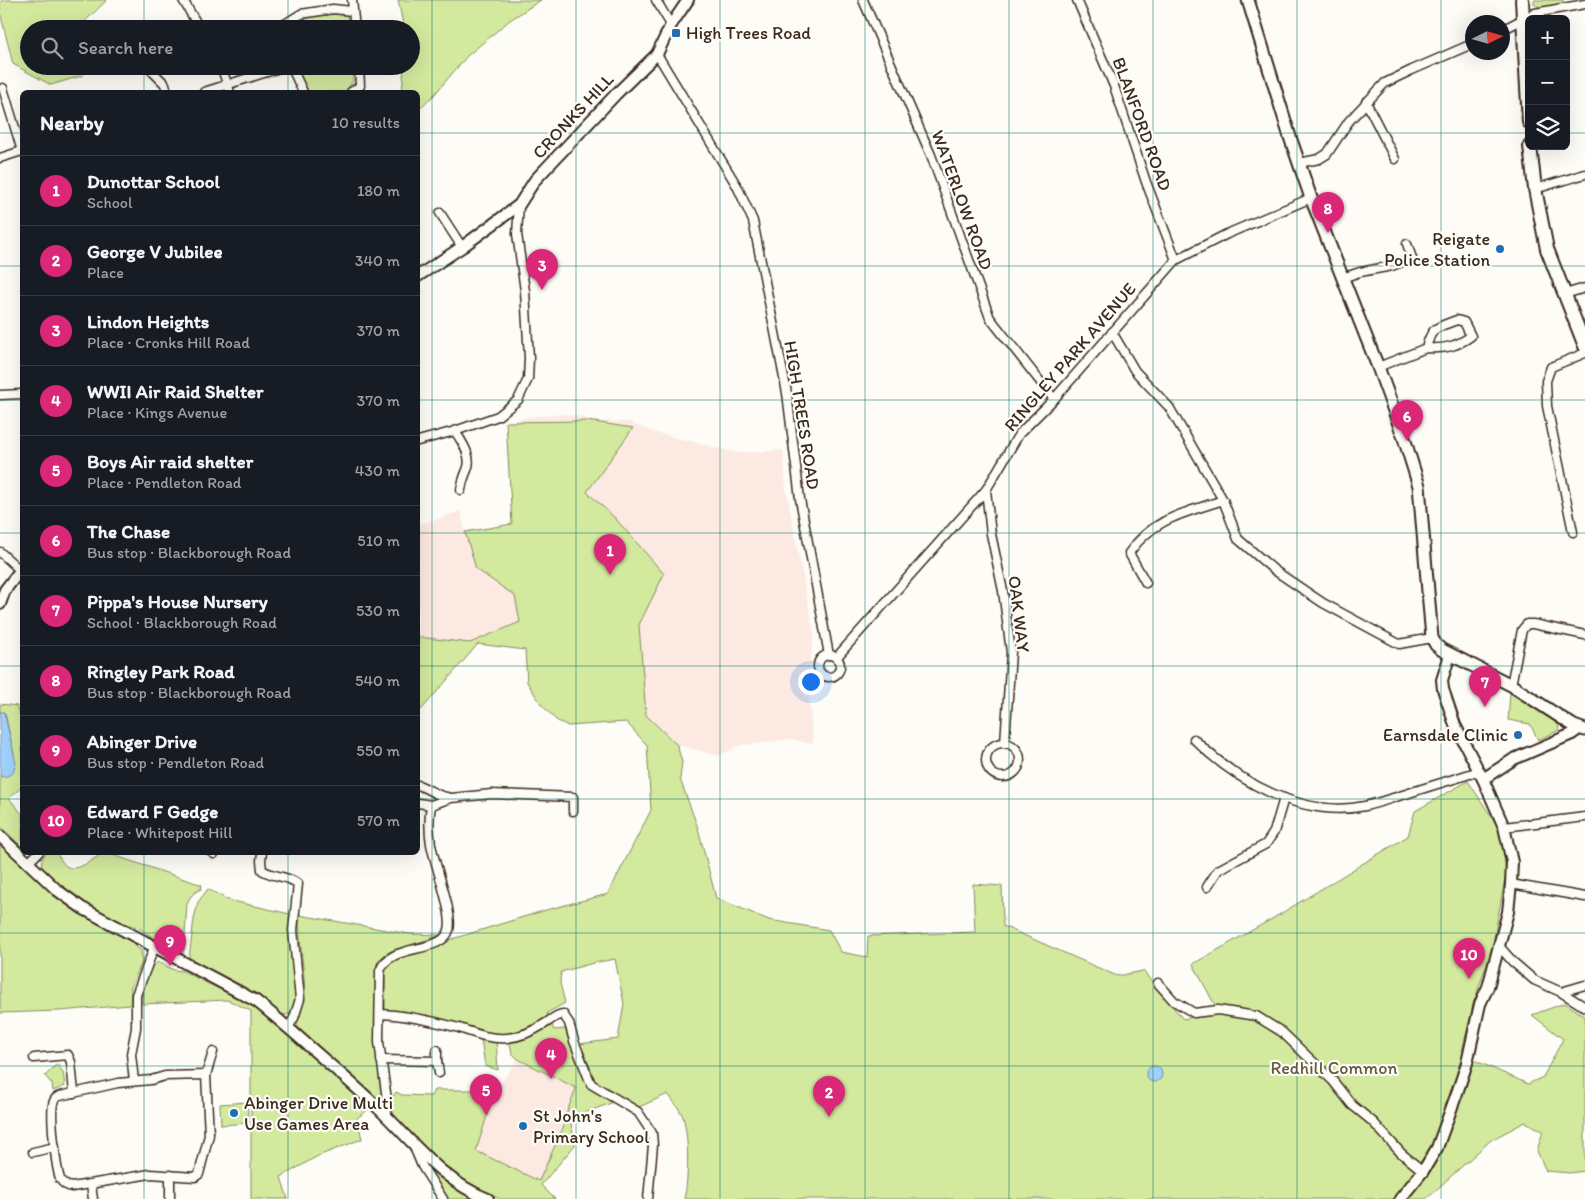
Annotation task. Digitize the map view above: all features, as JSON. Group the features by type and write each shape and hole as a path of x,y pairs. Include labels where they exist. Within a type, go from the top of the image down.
{"main road":[{"path":"1248,0 1311,198 1378,367 1419,486 1432,638 1436,645 1450,655 1480,668 1511,685 1583,728"},
{"path":"1522,0 1528,105"},
{"path":"1530,150 1535,189 1547,249 1585,346"}],"street":[{"path":"183,0 195,20"},
{"path":"352,0 354,20"},
{"path":"656,0 671,25"},
{"name":"CRONKS HILL","path":"519,205 535,180 616,94 657,54 671,25 688,0"},
{"name":"WATERLOW ROAD","path":"863,0 931,155 990,318 1054,399"},
{"name":"BLANFORD ROAD","path":"1077,0 1114,86 1146,182 1176,260"},
{"path":"1510,26 1535,12 1585,4"},
{"path":"291,20 301,14 333,9 352,11"},
{"path":"1299,163 1319,159 1327,154 1349,121 1384,83 1465,47"},
{"name":"HIGH TREES ROAD","path":"657,54 732,178 753,220 787,393 800,499 832,656"},
{"path":"156,75 165,84 166,90"},
{"path":"225,75 229,89 264,75"},
{"path":"294,75 301,90"},
{"path":"353,90 360,86 359,75"},
{"path":"3,88 20,144"},
{"path":"1366,102 1395,159"},
{"path":"0,158 20,152"},
{"path":"1535,189 1585,174"},
{"name":"RINGLEY PARK AVENUE","path":"832,656 986,490 1019,434 1054,399 1176,260 1228,234 1311,198"},
{"path":"420,275 462,247 519,205"},
{"path":"420,440 498,416 518,400 528,379 530,358 525,291 517,234 519,205"},
{"path":"440,213 462,247"},
{"path":"1342,278 1360,272 1392,266 1412,258 1407,244"},
{"path":"1566,294 1585,288"},
{"path":"1378,367 1426,348 1438,349 1459,345 1471,336 1464,322 1457,320 1436,328 1430,333 1426,348"},
{"path":"1112,332 1135,370 1169,407 1223,500 1238,539 1274,570 1323,603 1399,644 1432,638"},
{"path":"1573,532 1547,406 1546,381 1551,368 1585,353"},
{"path":"0,395 20,394"},
{"path":"455,431 467,451 467,469 463,475 461,490"},
{"name":"OAK WAY","path":"986,490 1011,652 1005,743"},
{"path":"1146,583 1129,553 1139,538 1163,521 1223,500"},
{"path":"0,552 20,568"},
{"path":"0,604 4,590 20,570"},
{"path":"1511,685 1522,630 1527,624 1585,635"},
{"path":"1400,1199 1422,1172 1437,1148 1457,1093 1467,1063 1480,1004 1488,987 1508,912 1512,884 1512,862 1504,827 1481,775 1455,725 1443,689 1442,680 1450,655"},
{"path":"1194,739 1208,753 1233,772 1261,788 1284,798 1316,806 1338,808 1365,806 1481,775 1583,728"},
{"path":"1000,743 1005,743 1015,748 1020,761 1012,774 1002,777 991,772 988,768 986,757 991,748 1000,743"},
{"path":"420,787 434,791 438,796 451,798"},
{"path":"420,803 431,805 451,798 492,794 574,793 573,811"},
{"path":"1207,887 1218,870 1266,844 1274,832 1284,798"},
{"path":"386,1115 388,1107 379,1042 382,964 389,958 412,949 436,943 444,938 449,931 450,924 445,898 431,843 431,805"},
{"path":"1504,827 1585,817"},
{"path":"0,836 57,890 82,908 154,948 244,994 263,1007 386,1115 414,1146 444,1173 466,1188 488,1199"},
{"path":"28,863 36,855"},
{"path":"262,855 262,870 270,875 291,878 298,884 293,921 300,999 294,1018 288,1028"},
{"path":"1512,884 1585,897"},
{"path":"1498,944 1513,962 1534,980 1561,992 1585,1007"},
{"path":"134,1081 131,1054 136,1028 136,995 154,948"},
{"path":"1158,983 1174,1001 1194,1013 1218,1010 1256,1016 1282,1032 1333,1081 1352,1105 1373,1122 1401,1153 1422,1172"},
{"path":"1561,992 1585,985"},
{"path":"380,1014 396,1014 461,1029 477,1035 505,1038 519,1036 546,1023 557,1015 563,1014 569,1023 591,1084 638,1112 652,1133 653,1145 648,1199"},
{"path":"437,1050 436,1061 439,1073"},
{"path":"206,1075 164,1076 151,1080 134,1081 74,1093 54,1099 52,1106 55,1147 61,1179 65,1185 72,1188 150,1174 189,1178 199,1174 209,1136 206,1075 212,1052"},
{"path":"34,1058 68,1055 71,1062 74,1093"},
{"path":"381,1060 436,1061"},
{"path":"414,1146 422,1166 443,1199"},
{"path":"33,1152 55,1147"},
{"path":"170,1176 170,1199"},
{"path":"91,1185 93,1199"}],"shaded area":[{"path":"563,414 583,417 587,421 632,422 632,424 653,432 738,453 783,450 786,488 814,635 804,692 805,696 809,696 813,744 790,739 742,744 719,756 677,745 647,745 626,722 556,720 540,702 527,682 525,650 420,637 420,524 461,511 465,532 512,524 506,422 530,417"},
{"name":"St John's Primary School","path":"518,1059 577,1088 565,1117 567,1118 540,1181 476,1151 497,1088"}],"green space":[{"path":"2,0 107,0 86,20 20,20 20,68 13,64 0,12"},
{"path":"398,0 541,0 510,20 467,56 434,95 420,108 420,90 402,90 403,75 420,75 420,20 402,20"},
{"path":"1534,0 1563,0 1565,6 1542,9 1534,4"},
{"path":"347,14 348,20 297,20"},
{"path":"33,75 84,75 51,85"},
{"path":"300,75 353,75 353,81 346,90 306,90"},
{"name":"Redhill Common","path":"587,421 633,428 587,492 615,518 664,574 639,625 646,715 677,745 682,762 680,779 698,828 716,898 769,920 829,930 841,952 867,957 868,936 975,932 973,884 1002,886 1003,926 1117,976 1143,971 1183,1019 1218,1011 1193,964 1277,916 1408,836 1415,811 1468,781 1501,831 1506,873 1493,944 1474,1002 1462,1051 1474,1060 1528,1084 1543,1077 1563,1039 1532,1015 1565,1003 1585,1016 1585,1171 1570,1173 1546,1171 1537,1151 1543,1131 1525,1122 1491,1140 1426,1199 684,1199 688,1158 685,1125 678,1108 668,1094 639,1107 595,1081 579,1044 618,1039 624,1004 615,959 561,972 560,983 565,1003 547,1013 554,1030 565,1029 577,1062 588,1079 603,1095 614,1102 570,1118 575,1145 541,1185 555,1199 500,1199 466,1184 426,1152 394,1118 391,1100 396,1092 402,1095 431,1096 434,1090 475,1090 491,1103 476,1151 539,1181 567,1119 565,1117 576,1088 518,1059 512,1053 509,1038 496,1038 498,1070 485,1066 480,1032 434,1017 385,1011 385,973 388,965 394,959 449,940 546,910 608,894 651,810 647,745 626,722 568,726 556,720 541,704 527,682 525,650 478,644 420,710 420,637 470,643 520,622 515,596 476,569 465,532 512,524 506,422"},
{"path":"1510,693 1558,724 1559,730 1538,740 1530,724 1508,720"},
{"path":"0,704 17,706 20,715 20,789 9,798 20,812 20,845 0,826 0,776 5,777 14,754 5,713 0,712"},
{"path":"0,843 54,894 80,914 137,945 136,947 141,950 142,962 131,987 130,1005 59,1011 0,1013"},
{"path":"58,855 66,866 76,868 100,855 113,855 202,885 201,889 192,895 187,904 184,950 182,955 139,928 106,918 73,897 42,869 44,856"},
{"path":"208,889 228,900 290,914 289,937 296,1000 291,1013 281,1014 243,986 189,958 198,902"},
{"path":"299,915 410,934 442,935 391,951 377,963 378,1016 375,1043 384,1097 380,1102 299,1029 297,1020 305,992"},
{"path":"158,962 174,970 183,971 253,1006 320,1062 370,1108 357,1118 362,1139 318,1156 281,1177 288,1199 251,1199 251,1011 228,1000 142,1004 148,975"},
{"path":"57,1064 63,1072 65,1086 53,1091 52,1084 45,1076"},
{"name":"Abinger Drive Multi Use Games Area","path":"247,1102 249,1123 221,1125 220,1104"},
{"path":"429,1169 472,1199 448,1199"}],"water":[{"path":"0,712 4,712 16,764 13,773 5,777 0,776"},
{"path":"1154,1066 1160,1068 1162,1074 1160,1080 1154,1082 1148,1080 1146,1074 1148,1068"}],"place":[{"name":"High Trees Road","path":"676,33"},
{"name":"Ringley Park Road","path":"1328,233"},
{"name":"Reigate Police Station","path":"1500,249"},
{"name":"Lindon Heights","path":"542,290"},
{"name":"The Chase","path":"1407,441"},
{"name":"Dunottar School","path":"610,575"},
{"name":"Pippa's House Nursery","path":"1485,707"},
{"name":"Earnsdale Clinic","path":"1518,735"},
{"name":"Abinger Drive","path":"170,966"},
{"name":"Edward F Gedge","path":"1469,979"},
{"name":"WWII Air Raid Shelter","path":"551,1079"},
{"name":"Abinger Drive Multi Use Games Area","path":"234,1113"},
{"name":"Boys Air raid shelter","path":"486,1115"},
{"name":"George V Jubilee","path":"829,1117"},
{"name":"St John's Primary School","path":"523,1126"}]}
